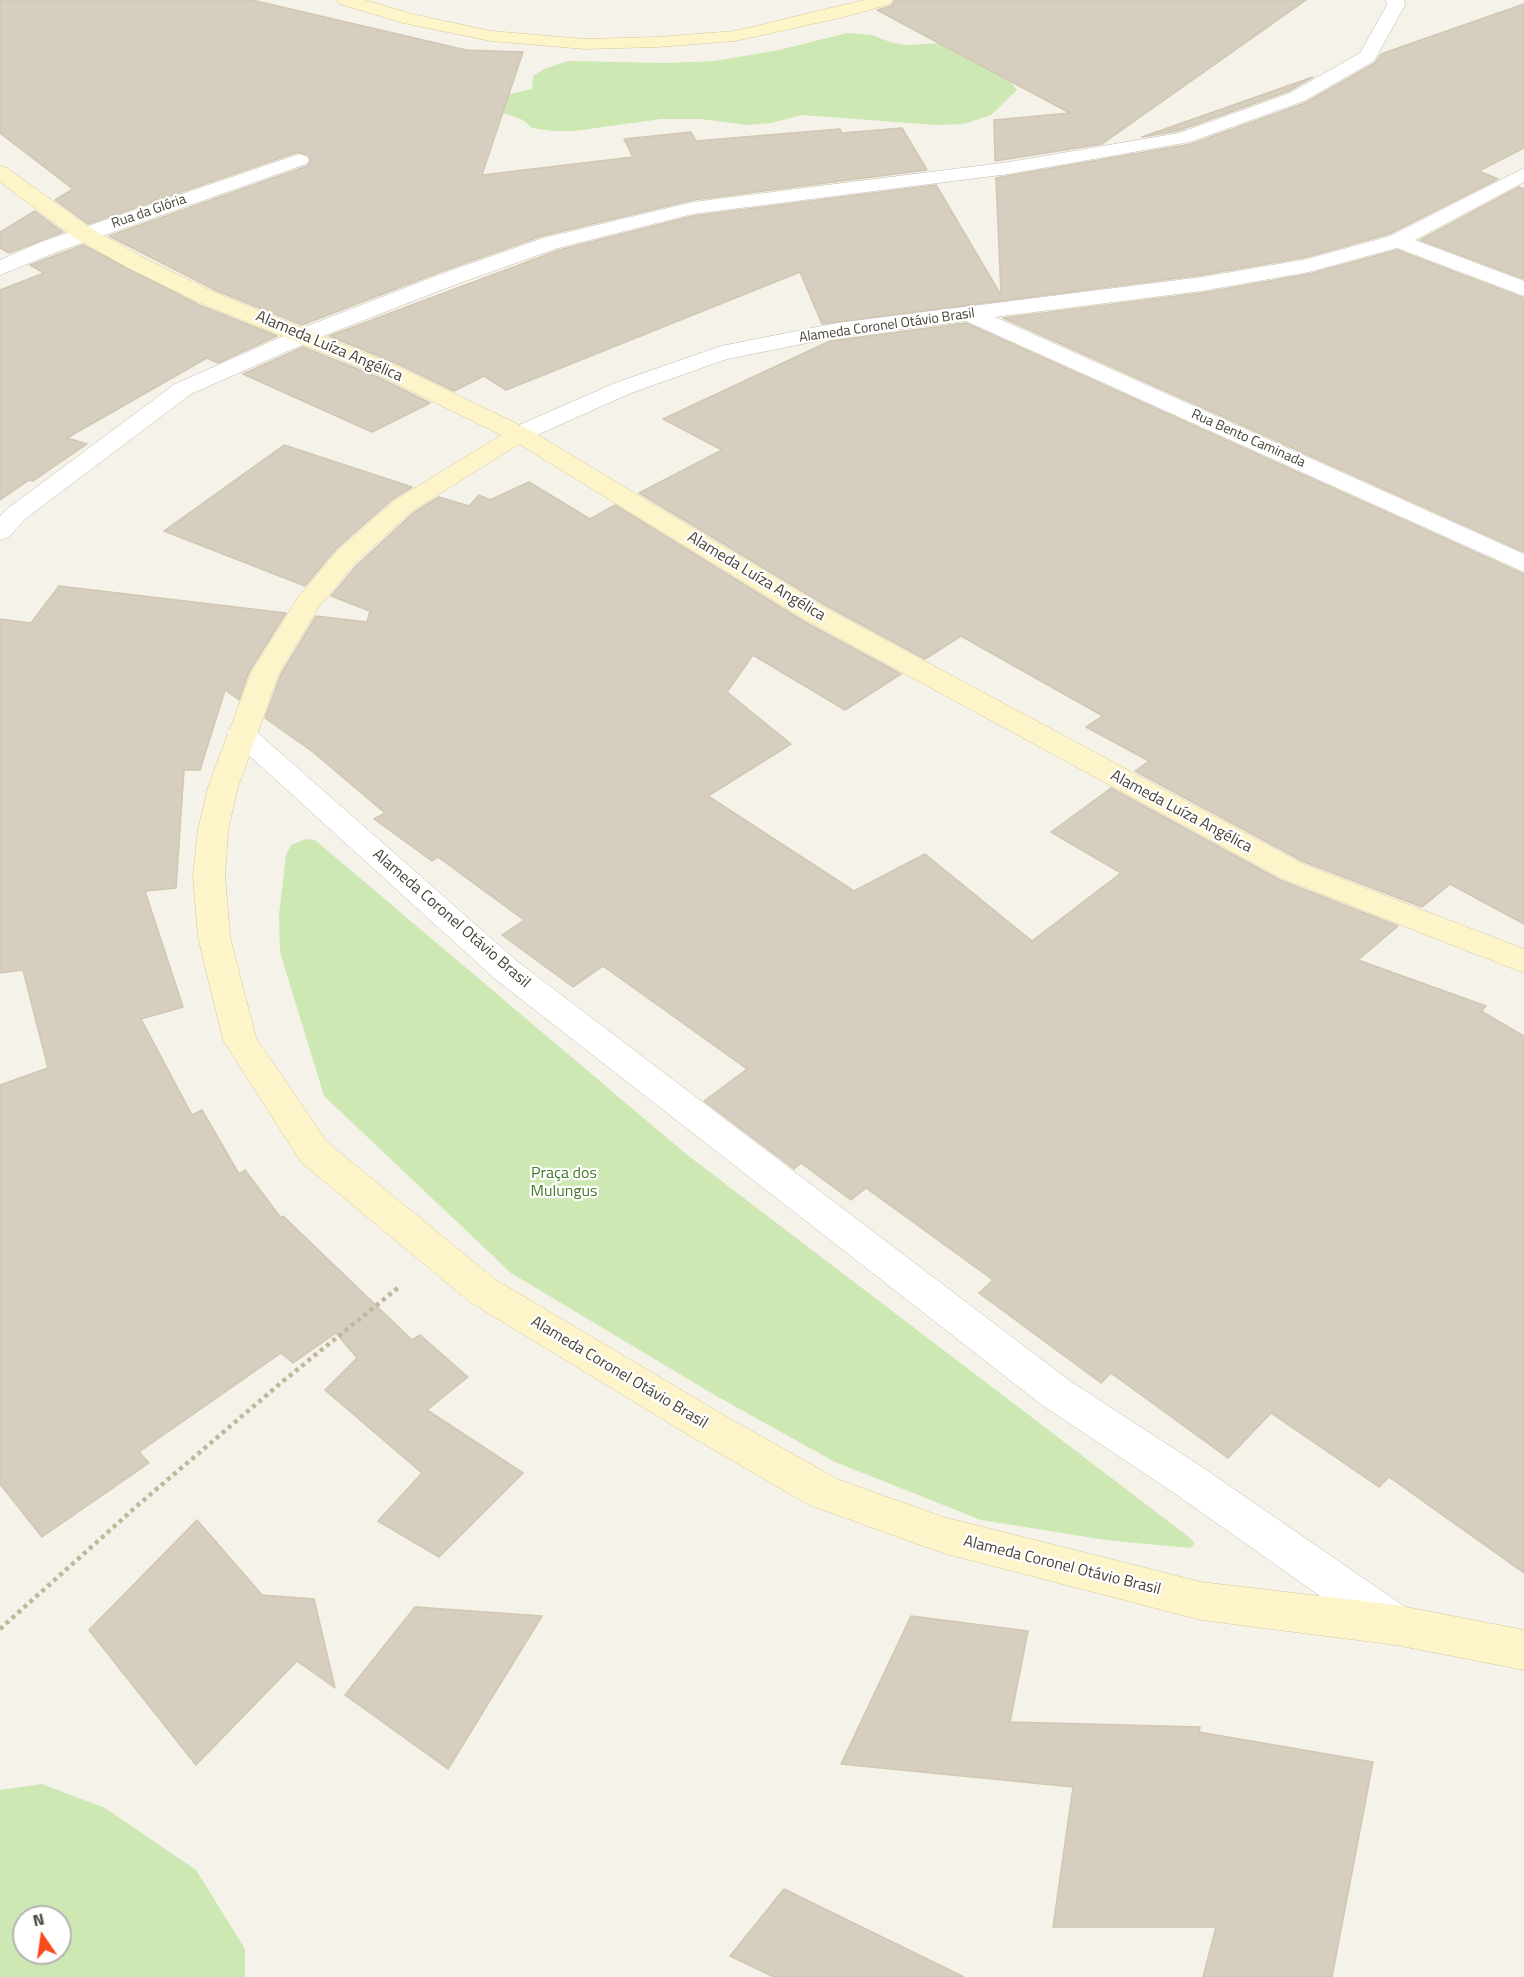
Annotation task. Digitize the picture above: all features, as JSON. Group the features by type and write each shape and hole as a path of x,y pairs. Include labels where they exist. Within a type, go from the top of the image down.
{"street":[{"path":"346,0 409,19 490,36 585,44 657,42 735,36 838,13 884,0"},
{"path":"0,532 16,514 183,390 304,335 449,279 551,243 693,208 1009,168 1183,138 1297,97 1367,57 1396,5 1395,0"},
{"name":"Rua da Glória","path":"0,268 84,234 299,160"},
{"name":"Alameda Luíza Angélica","path":"0,172 84,234 208,298 389,371 519,434 814,613 1292,871 1524,962"},
{"name":"Alameda Coronel Otávio Brasil","path":"1524,174 1398,241 1309,265 1203,284 972,315 837,330 721,353 622,388 519,434 403,506 346,557 306,605 265,673 241,733 217,808 209,876 214,937 240,1040 314,1152 483,1291 711,1428 823,1492 943,1535 1201,1601 1396,1625 1524,1650"},
{"path":"1398,241 1524,289"},
{"name":"Rua Bento Caminada","path":"972,315 1524,564"},
{"name":"Alameda Coronel Otávio Brasil","path":"241,733 506,970 1056,1393 1188,1480 1396,1625"}],"path":[{"path":"0,1629 138,1505 282,1382 439,1255"}],"green space":[{"path":"847,33 872,35 905,45 945,43 1003,72 1017,90 991,115 964,124 936,125 802,115 771,123 747,125 701,119 661,119 574,131 553,131 532,128 523,120 506,114 484,111 501,96 532,89 533,76 544,69 568,61 666,63 715,61 779,50"},
{"name":"Praça dos Mulungus","path":"306,839 315,840 686,1154 1185,1534 1194,1542 1193,1546 1189,1548 1106,1540 981,1520 835,1462 713,1394 511,1273 324,1096 280,952 279,915 286,855 291,845"},
{"path":"42,1784 105,1808 196,1870 245,1949 245,1977 0,1977 0,1790"}],"building":[{"path":"0,0 252,0 466,50 523,52 482,175 633,157 624,139 691,132 696,141 840,129 842,133 902,128 927,170 693,200 542,236 302,325 217,291 109,236 307,166 311,160 308,155 298,152 88,224 55,200 73,189 0,133"},
{"path":"895,0 1306,0 1102,144 995,161 994,120 1070,113 877,10 891,6"},
{"path":"1524,4 1524,148 1479,171 1498,179 1389,234 1307,257 1202,275 822,324 800,272 506,390 484,376 454,391 398,364 329,336 559,250 693,216 936,185 1001,295 996,178 1191,144 1305,103 1375,63 1381,54"},
{"path":"1313,77 1289,91 1178,131 1142,137"},
{"path":"1519,187 1524,189 1524,279 1420,240"},
{"path":"35,211 63,232 9,253 0,248 0,232"},
{"path":"83,245 199,305 277,336 218,363 207,358 67,438 87,444 33,481 29,480 0,500 0,290 44,273 30,265"},
{"path":"1397,250 1524,298 1524,552 1003,318 1202,293 1309,274"},
{"path":"966,323 1524,574 1524,924 1450,884 1422,907 1304,862 1135,771 1149,761 1086,727 1103,716 961,636 925,659 825,605 639,493 722,450 663,419 830,341"},
{"path":"303,347 380,378 430,403 372,432 243,374"},
{"path":"284,445 412,487 393,499 336,549 305,586 164,531"},
{"path":"529,482 590,519 615,505 803,621 901,674 845,710 753,655 727,692 791,744 708,796 854,891 925,854 1032,941 1121,873 1051,832 1111,788 1280,880 1398,926 1358,960 1486,1006 1481,1011 1524,1036 1524,1573 1389,1477 1379,1487 1271,1413 1228,1458 1111,1373 1101,1383 979,1293 993,1280 866,1188 851,1200 801,1163 794,1169 704,1101 747,1069 603,966 573,987 502,935 524,920 438,857 432,861 374,819 385,813 313,752 265,718 281,674 316,616 367,622 370,611 331,596 357,565 413,513 439,497 469,506 479,495 490,500"},
{"path":"59,586 286,613 249,672 239,700 225,690 200,770 184,770 176,888 145,891 183,1007 141,1019 192,1115 202,1110 239,1174 245,1170 281,1218 283,1216 412,1340 420,1335 468,1377 427,1410 523,1473 439,1557 378,1521 422,1473 325,1390 357,1358 336,1333 293,1363 281,1353 139,1452 149,1463 42,1537 0,1484 0,1085 48,1068 23,970 0,973 0,619 31,623"},
{"path":"197,1520 262,1595 314,1599 335,1688 297,1661 196,1765 89,1630"},
{"path":"415,1607 542,1616 448,1769 345,1695"},
{"path":"911,1616 1028,1631 1010,1722 1200,1727 1199,1732 1373,1762 1332,1977 1203,1977 1216,1927 1053,1927 1073,1787 841,1764"},
{"path":"784,1889 964,1977 774,1977 730,1956"}]}
